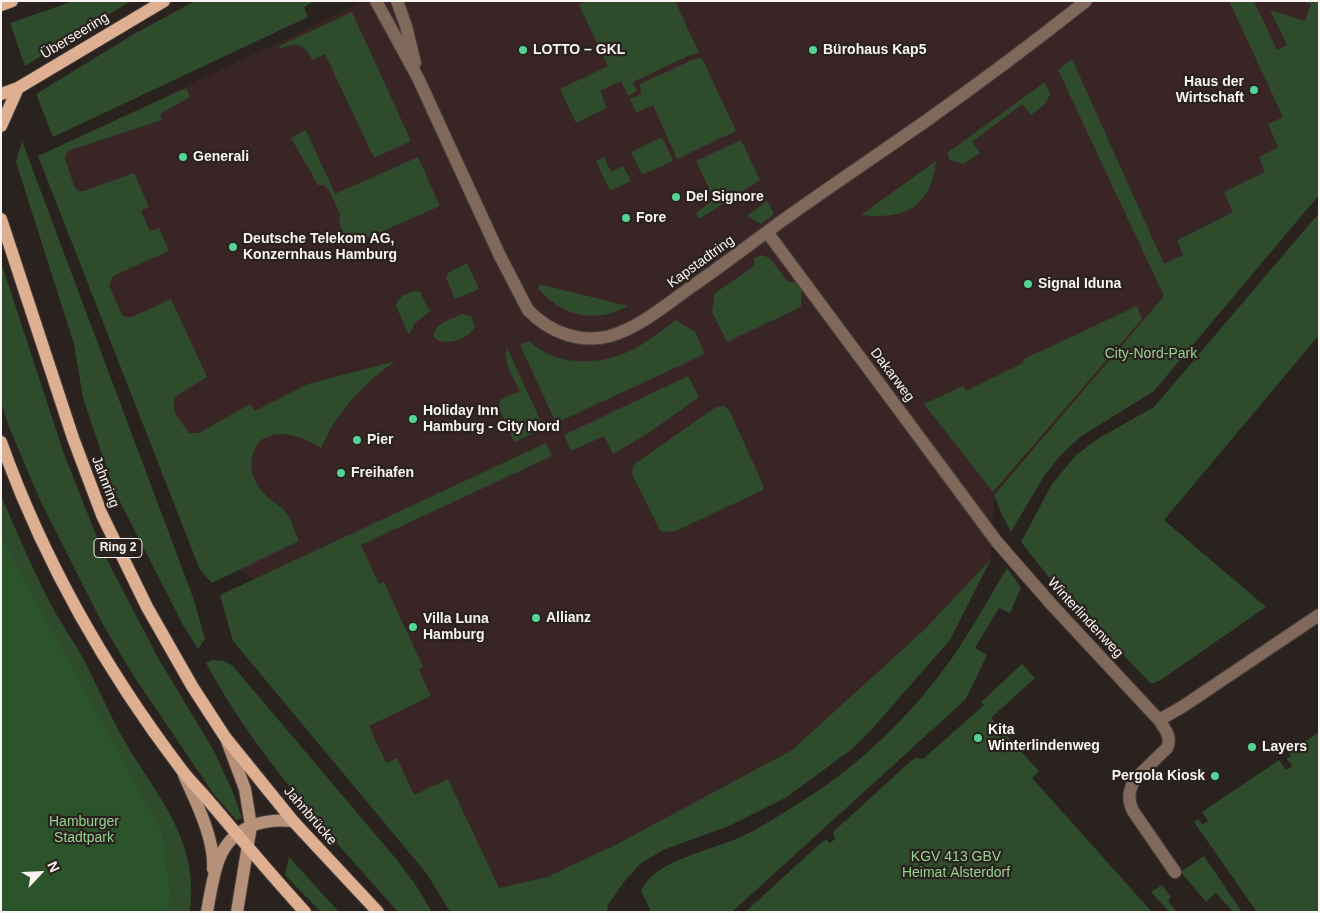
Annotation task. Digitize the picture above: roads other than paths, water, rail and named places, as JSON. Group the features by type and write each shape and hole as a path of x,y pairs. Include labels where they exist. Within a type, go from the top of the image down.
{"main road":[{"path":"1,5 12,1"},
{"name":"Überseering","path":"1,94 18,88 164,1"},
{"path":"1,126 18,88"},
{"name":"Jahnring","path":"1,219 73,438 102,516 147,607 192,686 225,737"},
{"path":"1,442 30,514 64,584 111,669 182,770 248,849 305,912"},
{"path":"225,737 245,789 251,826 237,912"},
{"name":"Jahnbrücke","path":"225,737 293,821 378,912"},
{"path":"182,770 198,805 210,844 214,863 212,887"},
{"path":"207,912 220,858 237,835 251,826 264,821 293,821"}],"street":[{"name":"Kapstadtring","path":"376,1 418,78 500,256 528,310 552,328 568,335 587,339 608,336 628,330 676,299 923,123 1086,1"},
{"name":"Kapstadtring","path":"397,1 406,26 418,78"},
{"name":"Dakarweg","path":"768,232 992,535"},
{"name":"Winterlindenweg","path":"992,535 1052,605 1159,720 1169,736 1169,743 1165,751 1135,779 1128,797 1133,811 1175,872"},
{"path":"1159,720 1182,707 1317,616"}],"place":[{"name":"LOTTO – GKL","path":"523,50"},
{"name":"Bürohaus Kap5","path":"813,50"},
{"name":"Haus der Wirtschaft","path":"1254,90"},
{"name":"Generali","path":"183,157"},
{"name":"Del Signore","path":"676,197"},
{"name":"Fore","path":"626,218"},
{"name":"Deutsche Telekom AG, Konzernhaus Hamburg","path":"233,247"},
{"name":"Signal Iduna","path":"1028,284"},
{"name":"Holiday Inn Hamburg - City Nord","path":"413,419"},
{"name":"Pier","path":"357,440"},
{"name":"Freihafen","path":"341,473"},
{"name":"Allianz","path":"536,618"},
{"name":"Villa Luna Hamburg","path":"413,627"},
{"name":"Kita Winterlindenweg","path":"978,738"},
{"name":"Layers","path":"1252,747"},
{"name":"Pergola Kiosk","path":"1215,776"}],"park label":[{"name":"City-Nord-Park","path":"1151,354"},
{"name":"Hamburger Stadtpark","path":"84,830"},
{"name":"KGV 413 GBV Heimat Alsterdorf","path":"956,866"}]}
